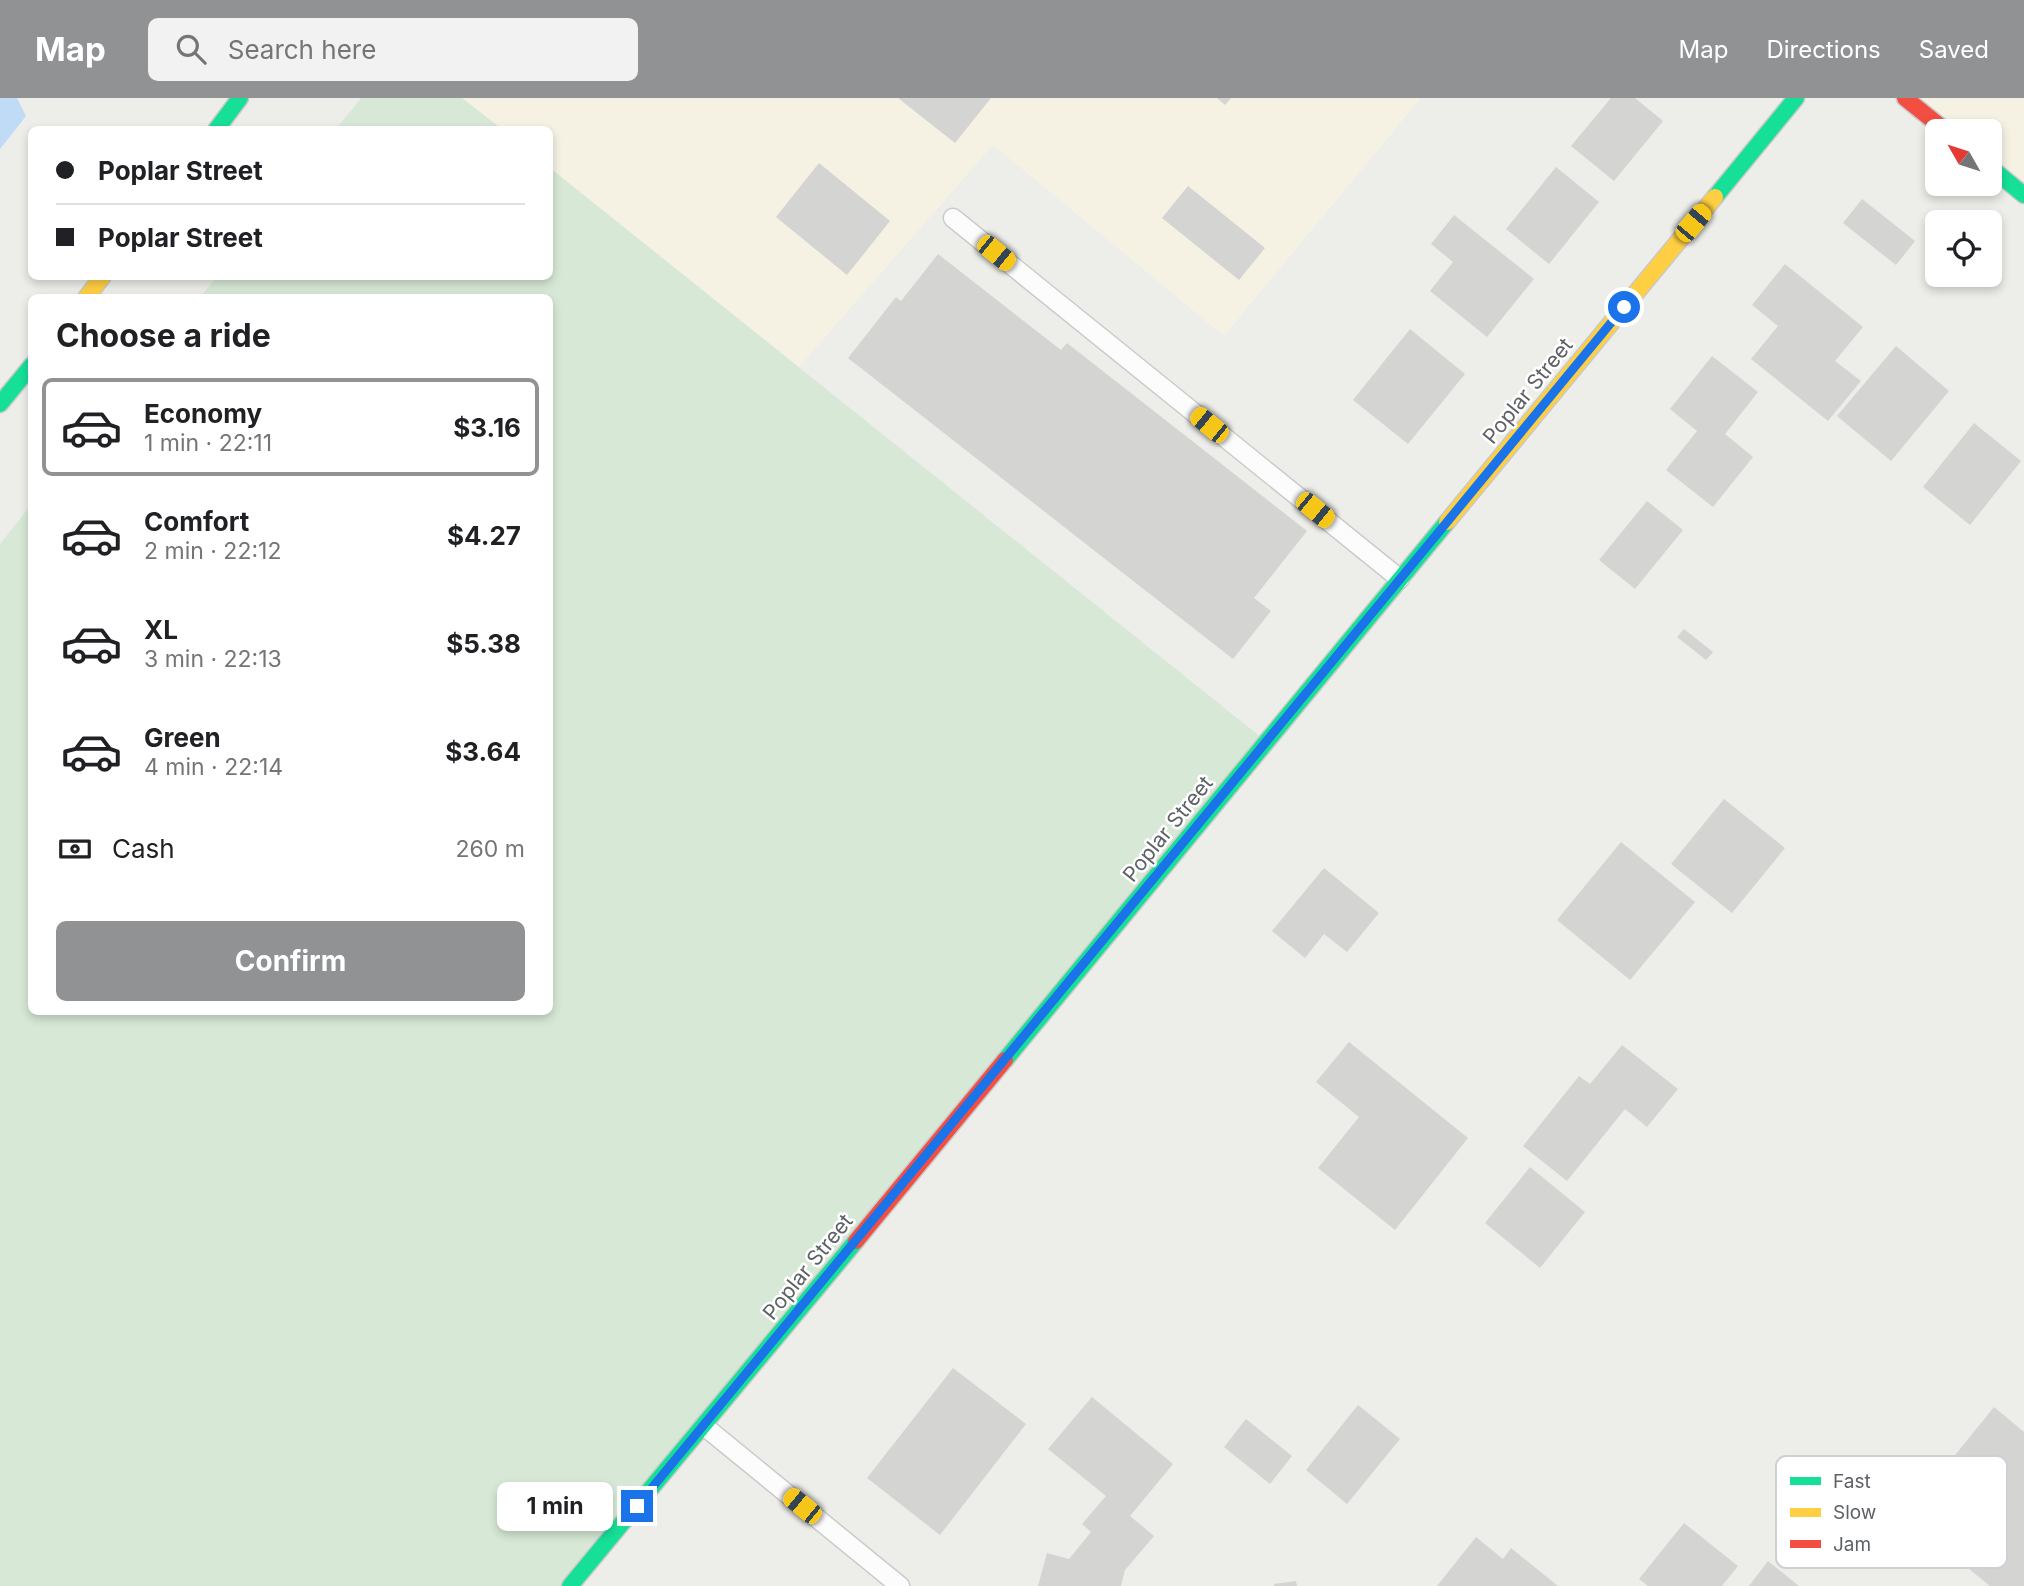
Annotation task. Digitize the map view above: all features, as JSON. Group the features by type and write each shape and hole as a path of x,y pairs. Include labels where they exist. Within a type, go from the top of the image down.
{"main road":[{"path":"219,126 240,98"},
{"name":"Poplar Street","path":"570,1586 1796,98"},
{"path":"1905,98 1931,119"},
{"path":"2002,177 2024,195"},
{"path":"89,294 100,280"},
{"path":"0,404 28,370"}],"lane":[{"path":"953,218 1400,579"},
{"path":"704,1426 900,1586"}],"shaded area":[{"path":"462,98 1421,98 1224,336 993,145 799,367 553,170 553,126 498,126"},
{"path":"1905,98 2024,98 2024,195 2002,177 2002,119 1931,119"}],"green space":[{"path":"361,98 462,98 498,126 338,126"},
{"path":"553,170 1267,742 570,1586 0,1586 0,544 28,509 28,1015 553,1015 553,294 203,294 214,280 553,280"}],"water":[{"path":"0,98 17,98 26,116 0,149"}],"building":[{"path":"898,98 991,98 955,143"},
{"path":"1217,98 1231,98 1225,105"},
{"path":"1611,98 1635,98 1663,121 1614,181 1571,146"},
{"path":"819,163 890,221 847,275 776,217"},
{"path":"1556,167 1599,202 1549,264 1506,229"},
{"path":"1188,186 1265,248 1239,280 1162,218"},
{"path":"1862,199 1915,241 1896,265 1843,223"},
{"path":"1454,215 1534,279 1487,337 1430,291 1453,262 1431,244"},
{"path":"938,254 1061,350 1067,343 1307,531 1254,598 1271,611 1233,659 848,358 896,297 901,301"},
{"path":"1785,264 1863,327 1835,361 1861,381 1828,421 1751,359 1778,326 1752,305"},
{"path":"1410,329 1465,374 1408,444 1353,400"},
{"path":"1896,346 1949,391 1891,461 1837,416"},
{"path":"1712,356 1758,392 1725,434 1753,457 1713,507 1666,470 1697,431 1670,409"},
{"path":"1974,423 2021,461 1970,525 1923,487"},
{"path":"1647,501 1683,530 1635,589 1599,560"},
{"path":"1684,629 1713,652 1706,660 1677,637"},
{"path":"1724,799 1785,848 1732,913 1671,864"},
{"path":"1621,842 1695,902 1630,980 1557,920"},
{"path":"1324,868 1379,913 1347,952 1324,934 1305,958 1272,931"},
{"path":"1349,1042 1468,1138 1395,1230 1318,1168 1359,1117 1316,1082"},
{"path":"1622,1045 1678,1089 1647,1127 1625,1109 1567,1181 1523,1146 1579,1076 1590,1084"},
{"path":"1530,1167 1585,1212 1540,1268 1485,1223"},
{"path":"953,1368 1026,1424 940,1535 867,1478"},
{"path":"1092,1397 1173,1464 1130,1516 1154,1536 1125,1570 1121,1586 1038,1586 1047,1553 1069,1559 1091,1532 1082,1524 1106,1496 1048,1449"},
{"path":"1358,1405 1400,1439 1347,1504 1306,1470"},
{"path":"1994,1407 2024,1432 2024,1586 1990,1586 1968,1568 2007,1568 2007,1456 1954,1456"},
{"path":"1246,1419 1292,1456 1270,1484 1224,1447"},
{"path":"1684,1523 1738,1566 1722,1586 1648,1586 1639,1579"},
{"path":"1476,1537 1503,1559 1511,1548 1558,1586 1437,1586"},
{"path":"1768,1561 1799,1586 1749,1586"},
{"path":"1296,1581 1297,1586 1274,1586 1274,1584"}],"traffic: fast":[{"path":"219,126 240,98"},
{"path":"1715,197 1796,98"},
{"path":"2002,177 2024,195"},
{"path":"0,404 28,370"},
{"path":"1005,1060 1447,522"},
{"path":"570,1586 856,1241"}],"traffic: slow":[{"path":"1447,522 1715,197"},
{"path":"89,294 100,280"}],"traffic: jam":[{"path":"1905,98 1931,119"},
{"path":"856,1241 1005,1060"}],"route":[{"path":"637,1506 1624,307"}]}
